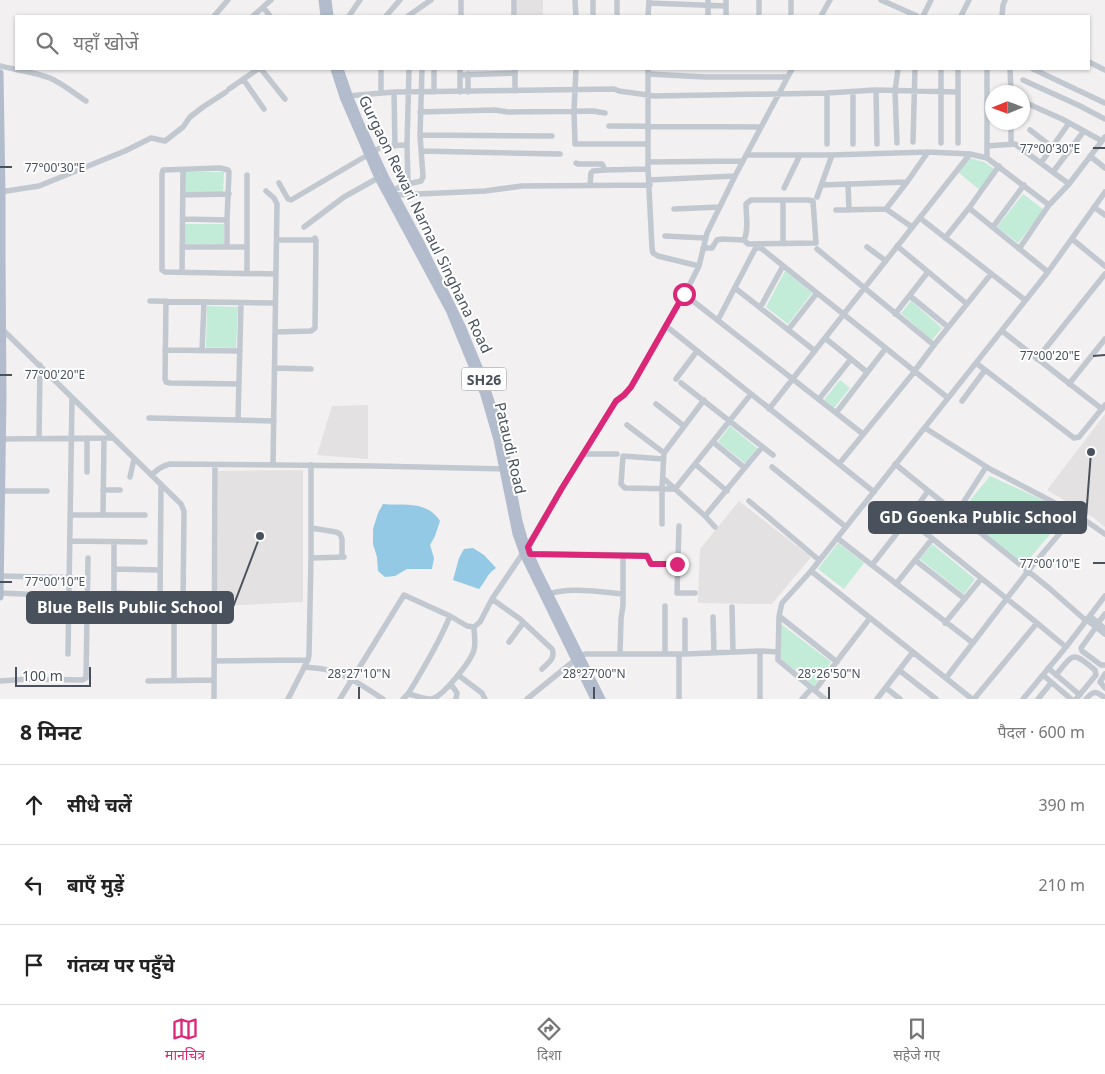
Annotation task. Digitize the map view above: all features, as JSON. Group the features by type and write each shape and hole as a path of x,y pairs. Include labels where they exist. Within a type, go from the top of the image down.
{"main road":[{"path":"322,0 324,15"},
{"path":"328,0 330,15"},
{"name":"SH26","path":"334,70 346,96"},
{"name":"Gurgaon Rewari Narnaul Singhana Road","path":"340,70 346,96 360,122 371,153 394,193 440,287 462,326 483,377 503,438 506,469 527,551 577,658 602,699"},
{"path":"0,73 2,330 0,595"},
{"name":"SH26","path":"371,153 378,178 440,287"},
{"name":"SH26","path":"577,658 594,699"}],"street":[{"path":"217,15 228,0"},
{"path":"350,15 360,0"},
{"path":"389,15 400,0"},
{"path":"409,15 431,0"},
{"path":"461,0 461,15"},
{"path":"514,0 514,15"},
{"path":"575,0 576,15"},
{"path":"593,0 593,15"},
{"path":"617,0 617,15"},
{"path":"758,0 760,15"},
{"path":"791,0 792,15"},
{"path":"822,15 830,0"},
{"path":"881,0 894,3 903,13"},
{"path":"924,15 931,0"},
{"path":"962,15 969,0"},
{"path":"1002,15 1002,5 1005,0"},
{"path":"648,15 649,1 726,3"},
{"path":"253,15 266,3 270,15"},
{"path":"1090,62 1105,70"},
{"path":"0,66 15,69"},
{"path":"18,70 51,79 65,86 86,101"},
{"path":"1,192 39,186 125,151 151,138 165,141 183,127 190,117 203,106 257,70"},
{"path":"260,70 284,99"},
{"path":"381,70 381,93"},
{"path":"408,184 409,70"},
{"path":"394,193 408,184 422,180 420,135 422,70"},
{"path":"434,70 434,92"},
{"path":"576,70 575,144 648,144"},
{"path":"340,699 404,594 467,626 474,627 480,622 492,599 527,551 616,401 631,387 666,326 699,266 705,238 735,176 791,70"},
{"path":"897,143 895,91 898,70"},
{"path":"912,142 915,70"},
{"path":"941,70 941,143"},
{"path":"958,70 958,143"},
{"path":"987,70 987,158"},
{"path":"1010,70 1010,85"},
{"path":"1035,70 1105,103"},
{"path":"460,92 460,72 468,74 515,71 515,90"},
{"path":"699,266 658,256 653,253 648,169 648,71 705,77 787,77"},
{"path":"468,74 468,92"},
{"path":"243,79 264,109"},
{"path":"1022,80 1078,104 1105,119"},
{"path":"346,96 394,92 575,89 614,89 655,96 827,93 876,90 958,92"},
{"path":"876,90 877,144"},
{"path":"394,92 395,146"},
{"path":"853,92 853,144"},
{"path":"827,93 827,144"},
{"path":"1019,249 1049,204 1069,184 1103,139 1030,105"},
{"path":"420,112 593,110 605,113"},
{"path":"1041,163 1069,123"},
{"path":"609,126 761,127"},
{"path":"1011,130 1012,144"},
{"path":"1030,130 1052,148"},
{"path":"1053,172 1084,131"},
{"path":"420,135 552,136"},
{"path":"987,146 1015,144 1069,184"},
{"path":"279,183 288,199 291,200 383,146 407,145"},
{"path":"421,151 560,154"},
{"path":"746,155 928,152 970,154 987,158 1049,204"},
{"path":"886,209 928,152"},
{"path":"769,409 970,154"},
{"path":"784,188 800,155"},
{"path":"817,197 832,155"},
{"path":"1090,156 1105,168"},
{"path":"648,162 743,161"},
{"path":"576,163 602,164 605,170"},
{"path":"944,238 969,208 999,166"},
{"path":"227,247 228,170 220,168 163,170 162,269 166,272 276,274"},
{"path":"590,185 591,173 593,172 648,169"},
{"path":"182,272 183,170"},
{"path":"247,175 247,273"},
{"path":"394,193 485,192 522,186 590,185 735,176"},
{"path":"304,226 344,197 378,178"},
{"path":"822,185 907,182"},
{"path":"848,184 848,210"},
{"path":"993,227 1024,185"},
{"path":"266,190 277,204 273,465"},
{"path":"825,699 778,660 779,616 782,603 820,560 1048,272 1105,192"},
{"path":"183,196 229,194"},
{"path":"703,248 712,248 717,240 722,239 744,240 748,244 816,242 813,201 751,200 746,204 746,237 744,240"},
{"path":"783,200 783,243"},
{"path":"1094,206 1105,215"},
{"path":"674,209 720,207"},
{"path":"969,208 1048,272"},
{"path":"836,210 886,209 912,227"},
{"path":"920,218 1025,300"},
{"path":"183,219 227,220"},
{"path":"665,236 705,238"},
{"path":"275,332 311,331 315,328 316,239 277,240"},
{"path":"1072,239 1105,266"},
{"path":"897,246 967,304"},
{"path":"182,247 247,247"},
{"path":"867,247 886,261"},
{"path":"718,320 756,248 761,248 948,398"},
{"path":"817,249 934,345"},
{"path":"760,308 783,266"},
{"path":"896,314 928,272"},
{"path":"839,464 991,274"},
{"path":"1037,359 1105,274"},
{"path":"734,288 815,351"},
{"path":"684,294 863,434"},
{"path":"788,330 818,294"},
{"path":"910,296 948,327"},
{"path":"150,301 275,303"},
{"path":"166,301 166,382 239,384"},
{"path":"202,351 204,302"},
{"path":"238,420 241,303"},
{"path":"666,326 874,492"},
{"path":"2,330 40,365 183,507 183,604"},
{"path":"976,363 1074,438 1079,437 1104,407 1069,384 1002,330"},
{"path":"825,338 867,372"},
{"path":"1069,384 1105,340"},
{"path":"836,413 886,348"},
{"path":"165,350 240,351"},
{"path":"697,351 678,381 773,455"},
{"path":"819,399 851,359"},
{"path":"39,438 40,365"},
{"path":"275,368 311,369"},
{"path":"962,401 986,370"},
{"path":"675,488 751,394"},
{"path":"68,654 72,398"},
{"path":"662,524 664,456 704,400"},
{"path":"656,404 684,426"},
{"path":"149,418 274,421"},
{"path":"627,426 664,456"},
{"path":"925,428 986,467 1076,514 1105,534"},
{"path":"87,438 87,472"},
{"path":"103,515 104,438"},
{"path":"2,439 112,438"},
{"path":"712,442 745,468"},
{"path":"705,516 762,447"},
{"path":"584,454 617,454"},
{"path":"664,456 623,456 621,484 625,488 675,488"},
{"path":"130,477 134,459"},
{"path":"152,475 162,466 170,464 506,469"},
{"path":"695,464 727,491"},
{"path":"895,464 1083,618 1088,618 1097,625 1105,634"},
{"path":"214,699 215,465"},
{"path":"288,699 309,655 311,465"},
{"path":"772,467 846,527"},
{"path":"956,514 986,467"},
{"path":"663,478 715,527"},
{"path":"160,605 161,484"},
{"path":"103,490 120,490"},
{"path":"2,491 47,491"},
{"path":"872,565 928,491"},
{"path":"749,501 820,560"},
{"path":"946,678 1028,572 1076,514"},
{"path":"70,515 145,515"},
{"path":"908,519 1066,647"},
{"path":"678,526 677,593 695,593"},
{"path":"311,528 340,534 343,557 311,558"},
{"path":"837,538 973,643"},
{"path":"896,584 932,540"},
{"path":"70,541 145,542"},
{"path":"114,542 114,593 145,594"},
{"path":"527,551 647,556 651,564 677,564"},
{"path":"620,653 623,556"},
{"path":"0,681 30,679 82,680 86,678 88,558"},
{"path":"915,560 964,599"},
{"path":"114,569 160,570"},
{"path":"810,571 973,699 1037,622"},
{"path":"0,576 88,578"},
{"path":"946,623 981,579"},
{"path":"546,594 560,591 584,591 623,594"},
{"path":"0,595 69,596"},
{"path":"1023,699 1105,596"},
{"path":"492,599 524,623 552,649 554,656 542,669"},
{"path":"665,606 665,654"},
{"path":"732,607 733,652"},
{"path":"174,610 174,681"},
{"path":"1105,614 1081,648 1100,665 1105,665"},
{"path":"403,699 424,669 440,640 450,616"},
{"path":"779,616 837,662"},
{"path":"713,617 714,652"},
{"path":"802,699 814,689 837,662 870,618"},
{"path":"679,699 685,620"},
{"path":"509,642 524,623"},
{"path":"1097,625 1105,629"},
{"path":"408,694 431,699 451,684 469,662 474,650 474,627"},
{"path":"760,651 760,699"},
{"path":"527,699 577,658 589,653 778,652"},
{"path":"877,699 913,652"},
{"path":"1048,668 1078,697 1096,675 1096,671 1075,656 1070,658 1056,675"},
{"path":"214,661 308,660"},
{"path":"304,667 328,670 352,680 383,699"},
{"path":"899,670 936,699"},
{"path":"1105,674 1100,682 1105,688"},
{"path":"458,675 482,693 485,699"},
{"path":"1043,675 1071,699"},
{"path":"148,681 214,680"},
{"path":"1038,699 1051,682"},
{"path":"451,684 457,693 458,699"},
{"path":"886,688 900,699"},
{"path":"1086,699 1095,692 1105,698"}],"shaded area":[{"path":"517,0 543,0 543,15 517,15"},
{"path":"368,405 368,459 317,455 332,406"},
{"path":"1105,414 1105,527 1094,518 1047,490"},
{"path":"303,470 303,602 217,606 218,471"},
{"path":"739,501 811,557 772,604 698,603 700,549"}],"green space":[{"path":"969,158 984,162 996,170 980,190 958,172"},
{"path":"185,172 224,172 223,193 185,193"},
{"path":"1023,194 1044,210 1018,243 997,227"},
{"path":"185,224 224,224 224,245 185,244"},
{"path":"785,271 812,293 788,324 766,307"},
{"path":"911,301 942,328 932,340 901,313"},
{"path":"207,306 238,307 236,348 206,347"},
{"path":"840,380 850,388 834,408 824,400"},
{"path":"730,426 757,448 745,463 718,442"},
{"path":"990,476 1069,512 1023,566 959,514"},
{"path":"838,543 864,563 844,589 818,569"},
{"path":"932,544 975,579 964,594 920,559"},
{"path":"781,624 831,662 814,686 781,659"}],"water":[{"path":"383,504 422,507 434,514 440,521 430,545 434,558 432,569 407,569 395,576 385,577 378,571 377,557 373,544 373,529"},
{"path":"473,548 484,555 496,568 479,589 453,580 459,558 464,549"}],"place":[{"name":"GD Goenka Public School","path":"1091,452"},
{"name":"Blue Bells Public School","path":"260,536"}],"route":[{"path":"677,564 651,564 647,556 530,554 528,547 616,401 631,387 684,294"}]}
